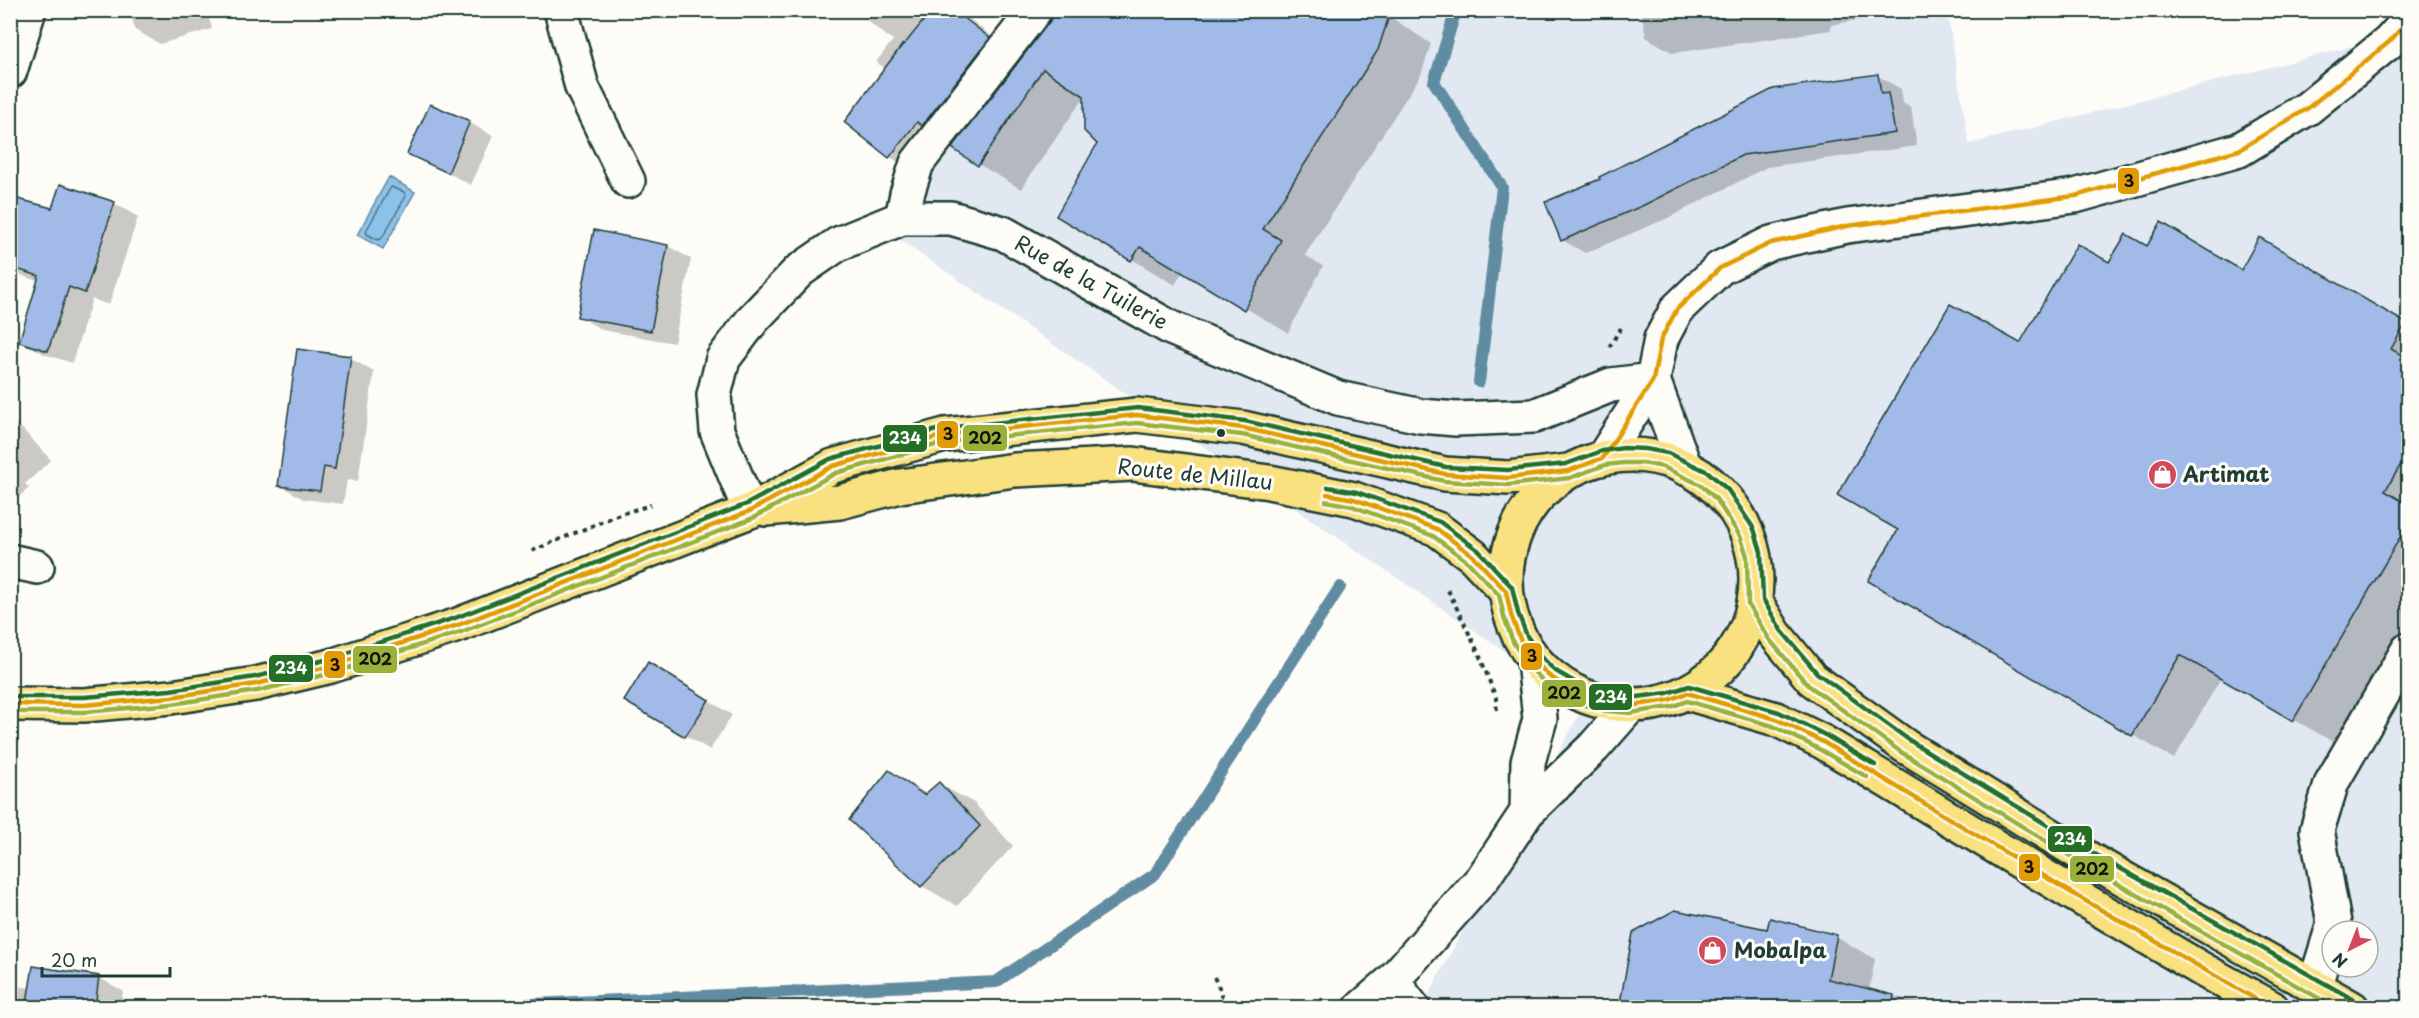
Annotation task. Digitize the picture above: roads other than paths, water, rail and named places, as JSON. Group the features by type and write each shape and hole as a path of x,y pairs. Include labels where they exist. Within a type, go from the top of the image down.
{"main road":[{"name":"Route de Millau","path":"10,704 84,705 171,697 256,684 331,666 468,621 750,511 833,466 945,435 1137,415 1244,428 1445,474 1508,478 1568,471"},
{"path":"1624,455 1644,456 1665,460 1685,468 1705,479 1722,494 1741,523 1754,554 1755,600 1749,624 1732,654 1707,680 1687,693 1669,700 1630,706 1608,704 1587,698 1550,676 1534,660 1520,639 1511,615 1506,591 1506,567 1511,544 1520,522 1533,502 1549,485 1568,471 1603,458 1624,455"},
{"name":"Route de Millau","path":"750,511 840,502 900,486 1015,470 1133,464 1269,482 1354,499 1437,529 1473,556 1506,591"},
{"path":"1755,600 1775,634 1812,679 1905,746 2089,858 2352,1008"},
{"path":"1687,693 1776,719 1823,742 2072,893 2272,1008"}],"street":[{"path":"10,70 29,10"},
{"path":"561,10 582,87 628,181"},
{"path":"902,218 906,194 917,164 1035,10"},
{"path":"1603,458 1653,380 1661,339 1677,309 1720,268 1771,243 1847,226 2075,196 2239,150 2308,108 2399,32"},
{"name":"Rue de la Tuilerie","path":"750,511 717,431 714,395 723,359 754,318 799,271 838,244 902,218 951,218 1003,233 1171,328 1338,398 1411,414 1456,419 1534,416 1611,385 1653,380"},
{"path":"1653,380 1685,468"},
{"path":"2314,988 2334,923 2317,830 2332,782 2409,650"},
{"path":"1527,812 1528,762 1540,719 1534,660"},
{"path":"1361,1008 1392,981 1483,878 1527,812 1594,747 1630,706"},
{"path":"1392,981 1413,1008"}],"water":[{"path":"389,177 415,192 383,249 357,235"}],"waterway":[{"path":"1456,10 1434,82 1502,187 1479,382"},
{"path":"450,1008 996,982 1155,874 1340,587"}],"place":[{"name":"Artimat","path":"2162,475"},
{"name":"Mobalpa","path":"1713,951"}]}
